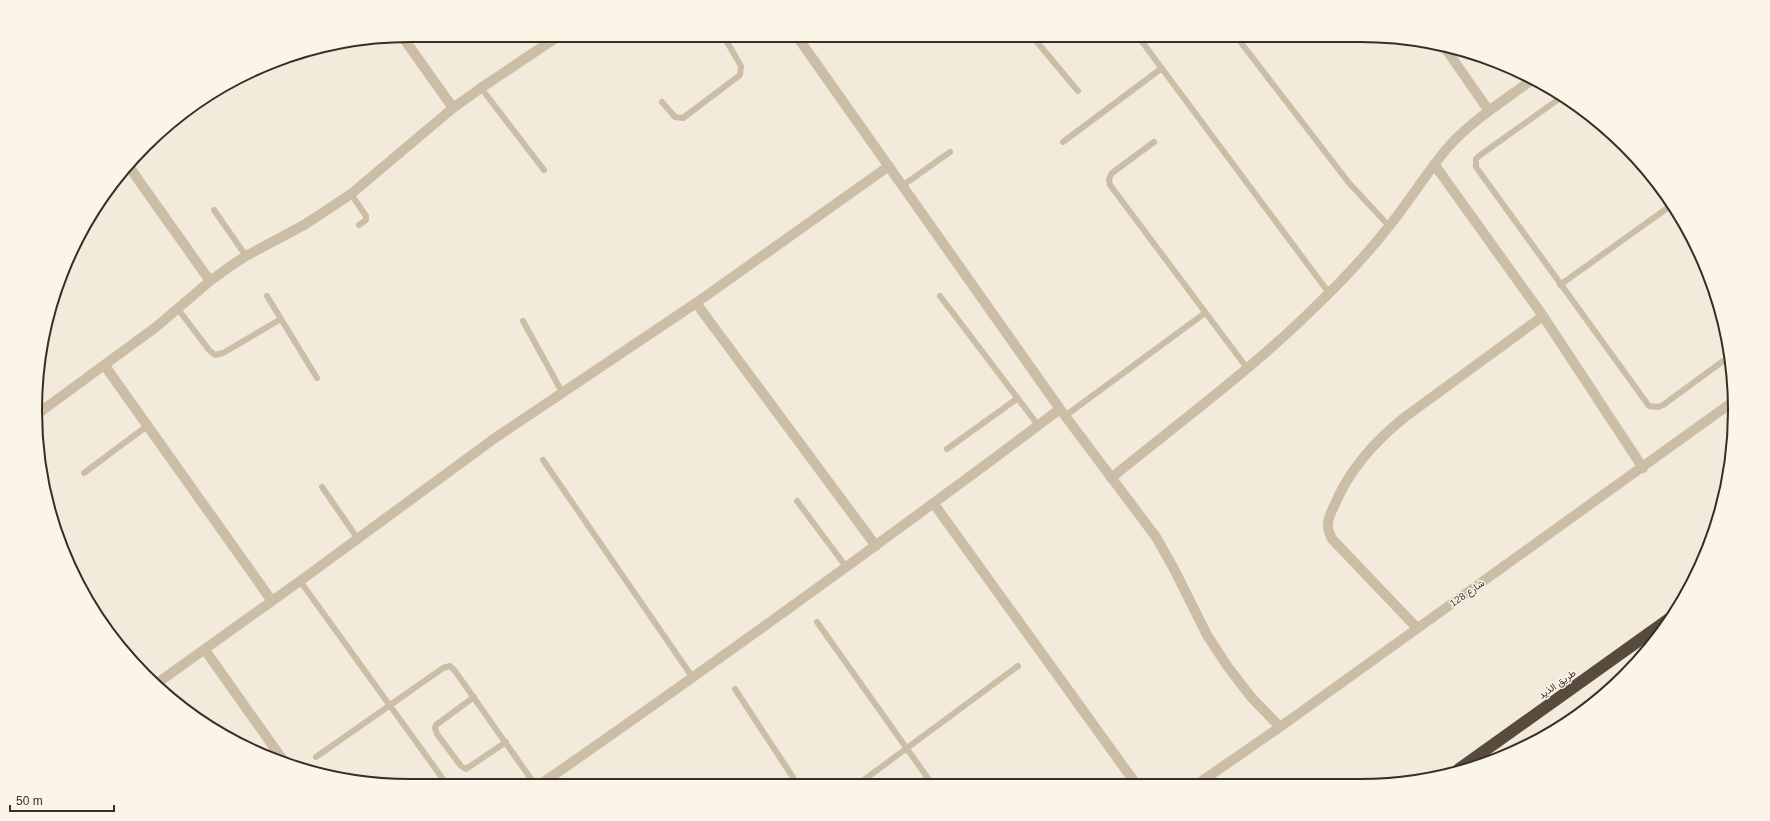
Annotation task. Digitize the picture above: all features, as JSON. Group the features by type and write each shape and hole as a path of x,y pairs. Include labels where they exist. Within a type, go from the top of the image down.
{"highway":[{"name":"طريق الذيد","path":"1468,762 1657,627"}],"street":[{"path":"406,42 453,108"},
{"path":"42,411 105,366 178,309 210,281 246,256 304,225 351,194 453,108 550,42"},
{"path":"801,42 1062,412 1111,478 1135,507 1156,537 1207,635 1228,667 1251,697 1280,727"},
{"path":"1449,53 1489,111"},
{"path":"1111,478 1282,338 1329,293 1389,226 1434,164 1456,140 1489,111 1528,83"},
{"path":"1434,164 1543,316 1643,468"},
{"path":"160,681 358,539 495,438 696,304 888,166"},
{"path":"131,170 210,281"},
{"path":"696,304 876,546"},
{"path":"1417,628 1332,539 1328,524 1329,517 1339,493 1352,472 1368,451 1385,433 1543,316"},
{"path":"105,366 272,601"},
{"name":"شارع 128","path":"1205,779 1280,727 1728,406"},
{"path":"547,779 848,568 1038,425 1062,412"},
{"path":"934,504 1132,779"},
{"path":"204,650 279,754"}],"lane":[{"path":"662,102 675,117 683,118 740,75 742,66 727,42"},
{"path":"1037,42 1078,91"},
{"path":"1142,42 1329,293"},
{"path":"1240,42 1349,183 1389,226"},
{"path":"1063,142 1162,68"},
{"path":"481,88 544,170"},
{"path":"1558,100 1479,156 1475,163 1478,170 1649,406 1658,408 1663,405 1725,360"},
{"path":"1154,142 1112,173 1109,179 1110,185 1247,368"},
{"path":"902,186 950,152"},
{"path":"351,194 366,216 366,220 359,225"},
{"path":"1560,285 1667,208"},
{"path":"214,210 246,256"},
{"path":"268,296 318,378"},
{"path":"940,296 1038,425"},
{"path":"178,309 208,350 215,355 223,353 281,319"},
{"path":"1062,412 1205,313"},
{"path":"523,321 562,392"},
{"path":"947,449 1018,398"},
{"path":"84,473 147,426"},
{"path":"542,460 693,678"},
{"path":"322,486 358,539"},
{"path":"797,500 848,568"},
{"path":"300,581 443,779"},
{"path":"817,622 906,750 928,779"},
{"path":"316,757 446,666 453,668 532,779"},
{"path":"864,779 906,750 1018,666"},
{"path":"734,689 794,779"},
{"path":"474,697 436,725 435,728 437,734 461,766 466,769 506,742"}]}
